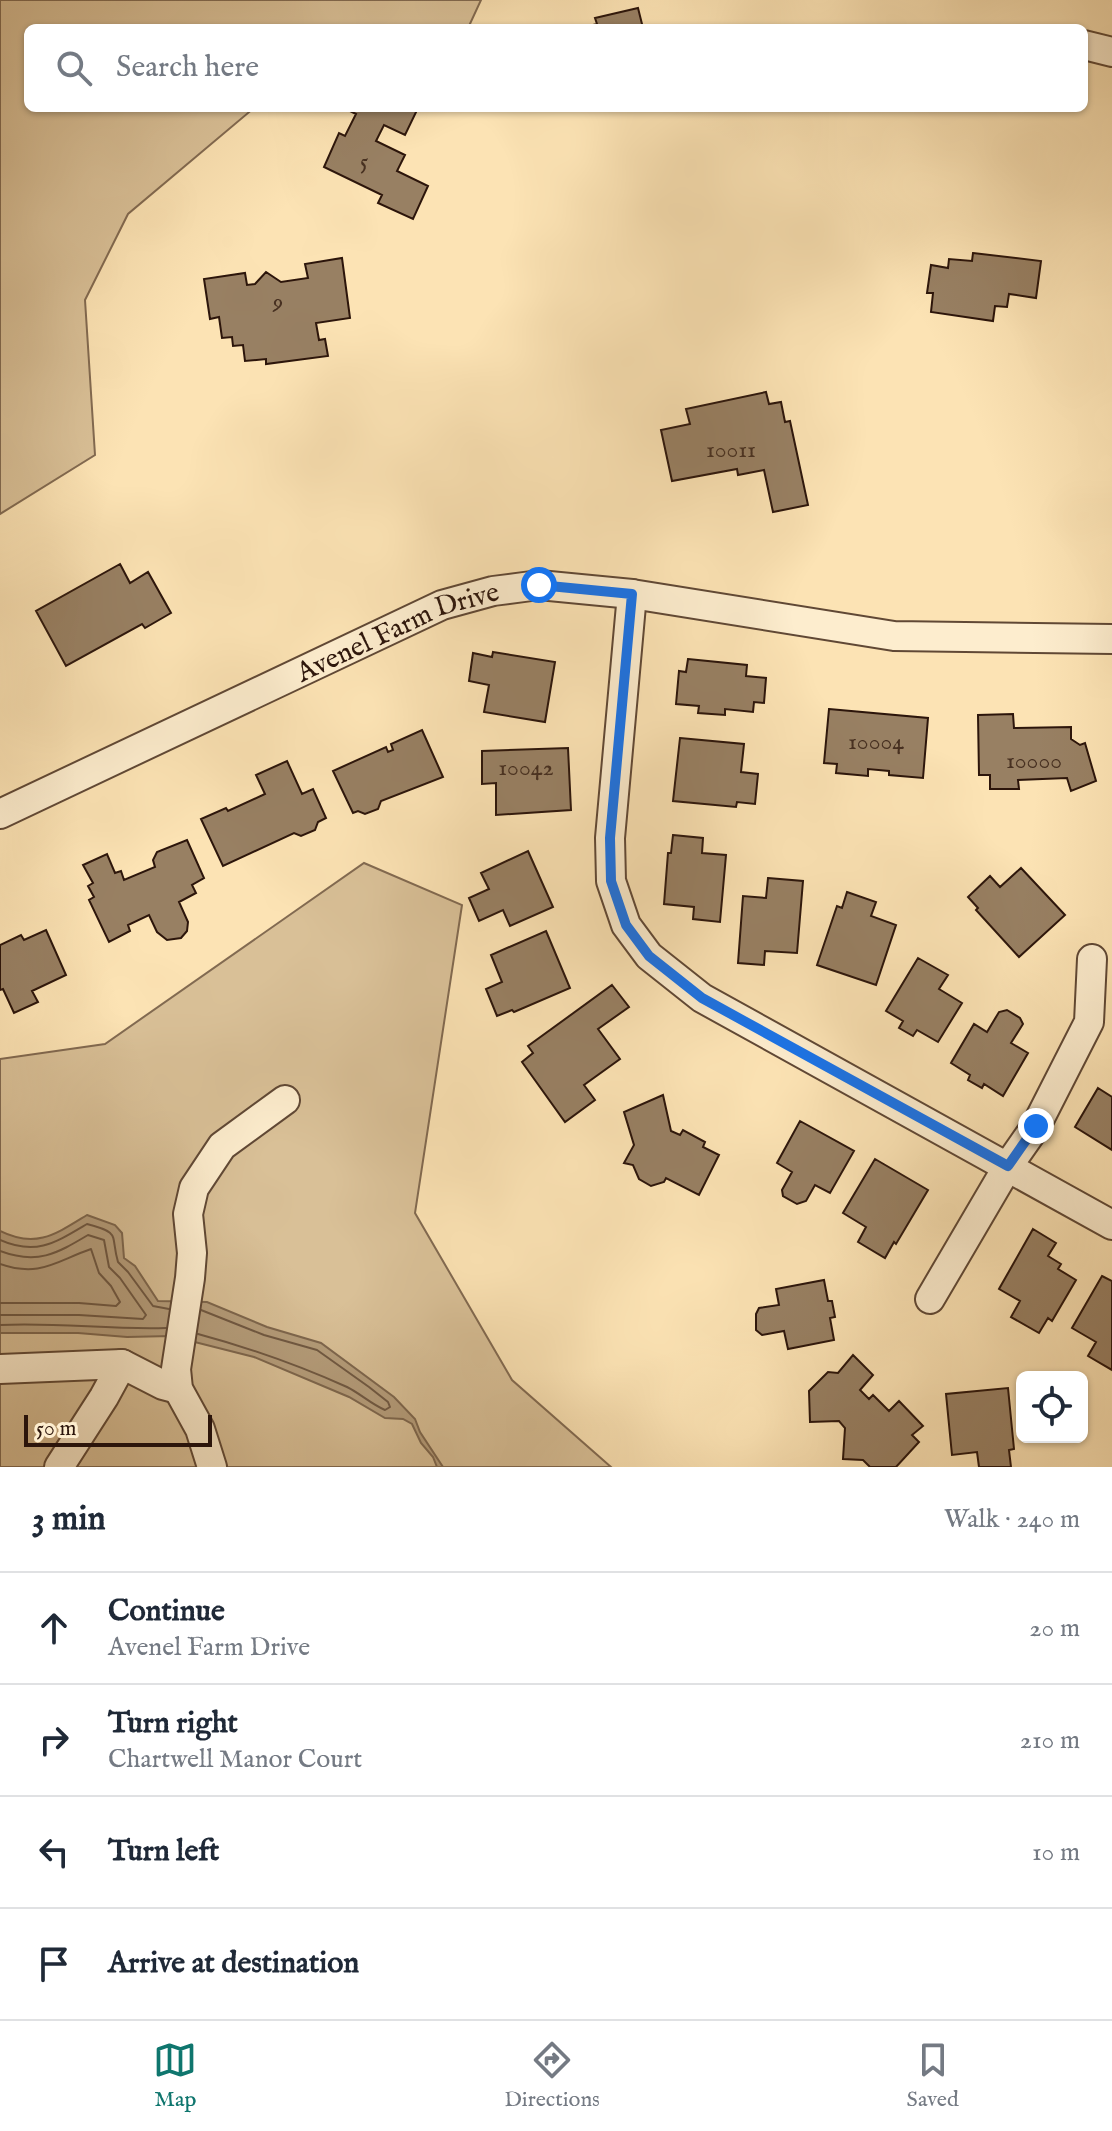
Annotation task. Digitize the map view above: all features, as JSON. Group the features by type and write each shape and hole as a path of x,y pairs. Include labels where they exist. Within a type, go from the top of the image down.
{"street":[{"path":"1088,46 1112,52"},
{"name":"Avenel Farm Drive","path":"0,814 442,605 493,591 539,585 632,594 894,636 1112,639"},
{"path":"632,594 610,838 611,881 626,925 649,956 702,998 1112,1225"},
{"path":"930,1299 1008,1166 1036,1126 1089,1022 1092,959"},
{"path":"212,1467 200,1429 178,1389 176,1369 192,1253 188,1214 194,1188 222,1146 285,1100"},
{"path":"0,1369 122,1364 163,1385 178,1389"},
{"path":"59,1467 122,1364"}],"shaded area":[{"path":"0,0 481,0 470,24 24,24 24,112 249,112 128,214 85,300 95,455 0,514"},
{"path":"364,863 462,905 415,1213 512,1380 611,1467 0,1467 0,1059 105,1044"}],"water":[{"path":"87,1215 115,1225 122,1233 124,1258 135,1266 158,1301 207,1302 267,1327 321,1343 394,1397 415,1419 443,1467 437,1467 412,1424 403,1419 385,1418 349,1397 254,1357 171,1336 0,1333 0,1231 24,1239 35,1239 55,1233"}],"building":[{"path":"638,8 642,24 597,24 595,18"},
{"path":"352,112 416,112 405,135 384,125 376,141 405,155 397,171 428,186 413,219 378,203 382,195 324,167 339,133 345,136 356,114"},
{"path":"973,253 1041,261 1036,298 1009,294 1007,307 995,306 993,321 931,312 933,293 927,293 931,265 948,268 949,259 972,261"},
{"path":"342,258 350,318 316,323 319,340 325,339 328,356 266,364 266,359 245,361 243,345 233,346 232,337 222,338 219,317 210,319 204,279 245,273 247,285 255,284 266,272 281,282 308,278 305,264"},
{"path":"766,392 769,404 781,402 785,422 790,421 808,505 773,512 764,470 738,475 737,469 672,481 661,430 690,424 686,409"},
{"path":"120,564 130,583 148,572 171,613 145,628 142,624 66,666 36,611"},
{"path":"493,652 555,662 545,722 484,712 489,685 469,681 473,653 492,657"},
{"path":"688,659 747,665 746,676 766,678 764,703 754,702 753,712 725,709 725,715 698,713 699,706 676,704 679,671 686,672"},
{"path":"829,709 928,718 923,778 889,775 889,771 868,769 868,776 836,773 837,764 824,763"},
{"path":"1013,714 1014,728 1071,727 1071,739 1080,745 1085,743 1096,781 1071,791 1067,778 1018,780 1019,789 990,789 990,775 979,775 978,715"},
{"path":"422,730 443,777 381,801 378,809 365,814 358,811 353,813 333,771 386,747 388,752 393,750 391,744"},
{"path":"680,738 744,744 741,772 758,774 755,804 737,802 736,807 673,801"},
{"path":"568,748 571,810 496,815 496,783 482,784 482,751"},
{"path":"287,761 302,794 313,789 326,818 318,822 315,830 301,836 294,833 223,866 201,819 265,794 256,775"},
{"path":"673,835 703,838 702,853 726,855 720,922 693,919 694,907 664,904 668,853 671,853"},
{"path":"187,840 204,878 192,885 196,893 179,902 188,922 187,931 181,938 167,940 157,932 149,915 128,925 130,931 109,942 89,900 94,897 88,886 93,883 83,865 107,854 115,873 121,871 124,880 155,867 153,860 157,852"},
{"path":"528,851 553,907 510,926 503,910 479,921 469,898 489,889 481,873"},
{"path":"1021,868 1065,915 1019,957 968,897 990,876 1000,887"},
{"path":"768,878 803,881 797,953 765,951 764,965 738,963 743,896 766,898"},
{"path":"847,892 876,902 871,916 896,925 876,985 817,965 837,906 842,908"},
{"path":"46,930 66,975 32,991 38,1002 14,1013 3,989 0,990 0,945 21,935 24,940"},
{"path":"546,931 570,988 497,1016 486,989 502,982 491,955"},
{"path":"918,958 948,975 939,989 962,1003 938,1042 917,1030 913,1036 899,1028 903,1021 886,1011"},
{"path":"612,985 629,1007 598,1029 620,1059 584,1085 595,1100 565,1122 522,1062 533,1053 528,1046"},
{"path":"1007,1010 1020,1018 1023,1024 1011,1043 1028,1053 1003,1096 984,1084 982,1088 968,1080 970,1075 951,1063 974,1024 987,1032 999,1012"},
{"path":"1098,1088 1112,1097 1112,1150 1075,1127"},
{"path":"663,1095 671,1131 680,1135 683,1130 705,1142 703,1147 719,1155 699,1195 666,1178 664,1182 651,1186 639,1179 633,1165 624,1163 634,1145 624,1112"},
{"path":"800,1121 854,1151 830,1193 815,1185 806,1201 797,1204 783,1196 782,1190 792,1172 777,1163"},
{"path":"875,1159 928,1190 885,1258 858,1242 866,1227 843,1213"},
{"path":"1033,1229 1056,1243 1048,1256 1061,1264 1058,1269 1076,1280 1052,1321 1048,1318 1039,1333 1011,1317 1020,1301 999,1289"},
{"path":"1102,1276 1112,1281 1112,1370 1088,1356 1096,1342 1072,1328"},
{"path":"824,1280 835,1317 830,1318 834,1340 788,1349 784,1331 762,1335 756,1330 759,1308 779,1305 776,1289"},
{"path":"853,1355 873,1375 860,1390 869,1399 873,1395 889,1411 899,1401 923,1426 912,1435 919,1442 896,1467 870,1467 863,1460 843,1459 845,1428 839,1421 810,1422 809,1391 828,1372 838,1373"},
{"path":"1008,1388 1014,1449 1009,1450 1011,1467 979,1467 977,1452 952,1455 946,1394"}],"route":[{"path":"539,585 632,594 610,838 611,881 626,925 649,956 702,998 1008,1166 1036,1126"}]}
